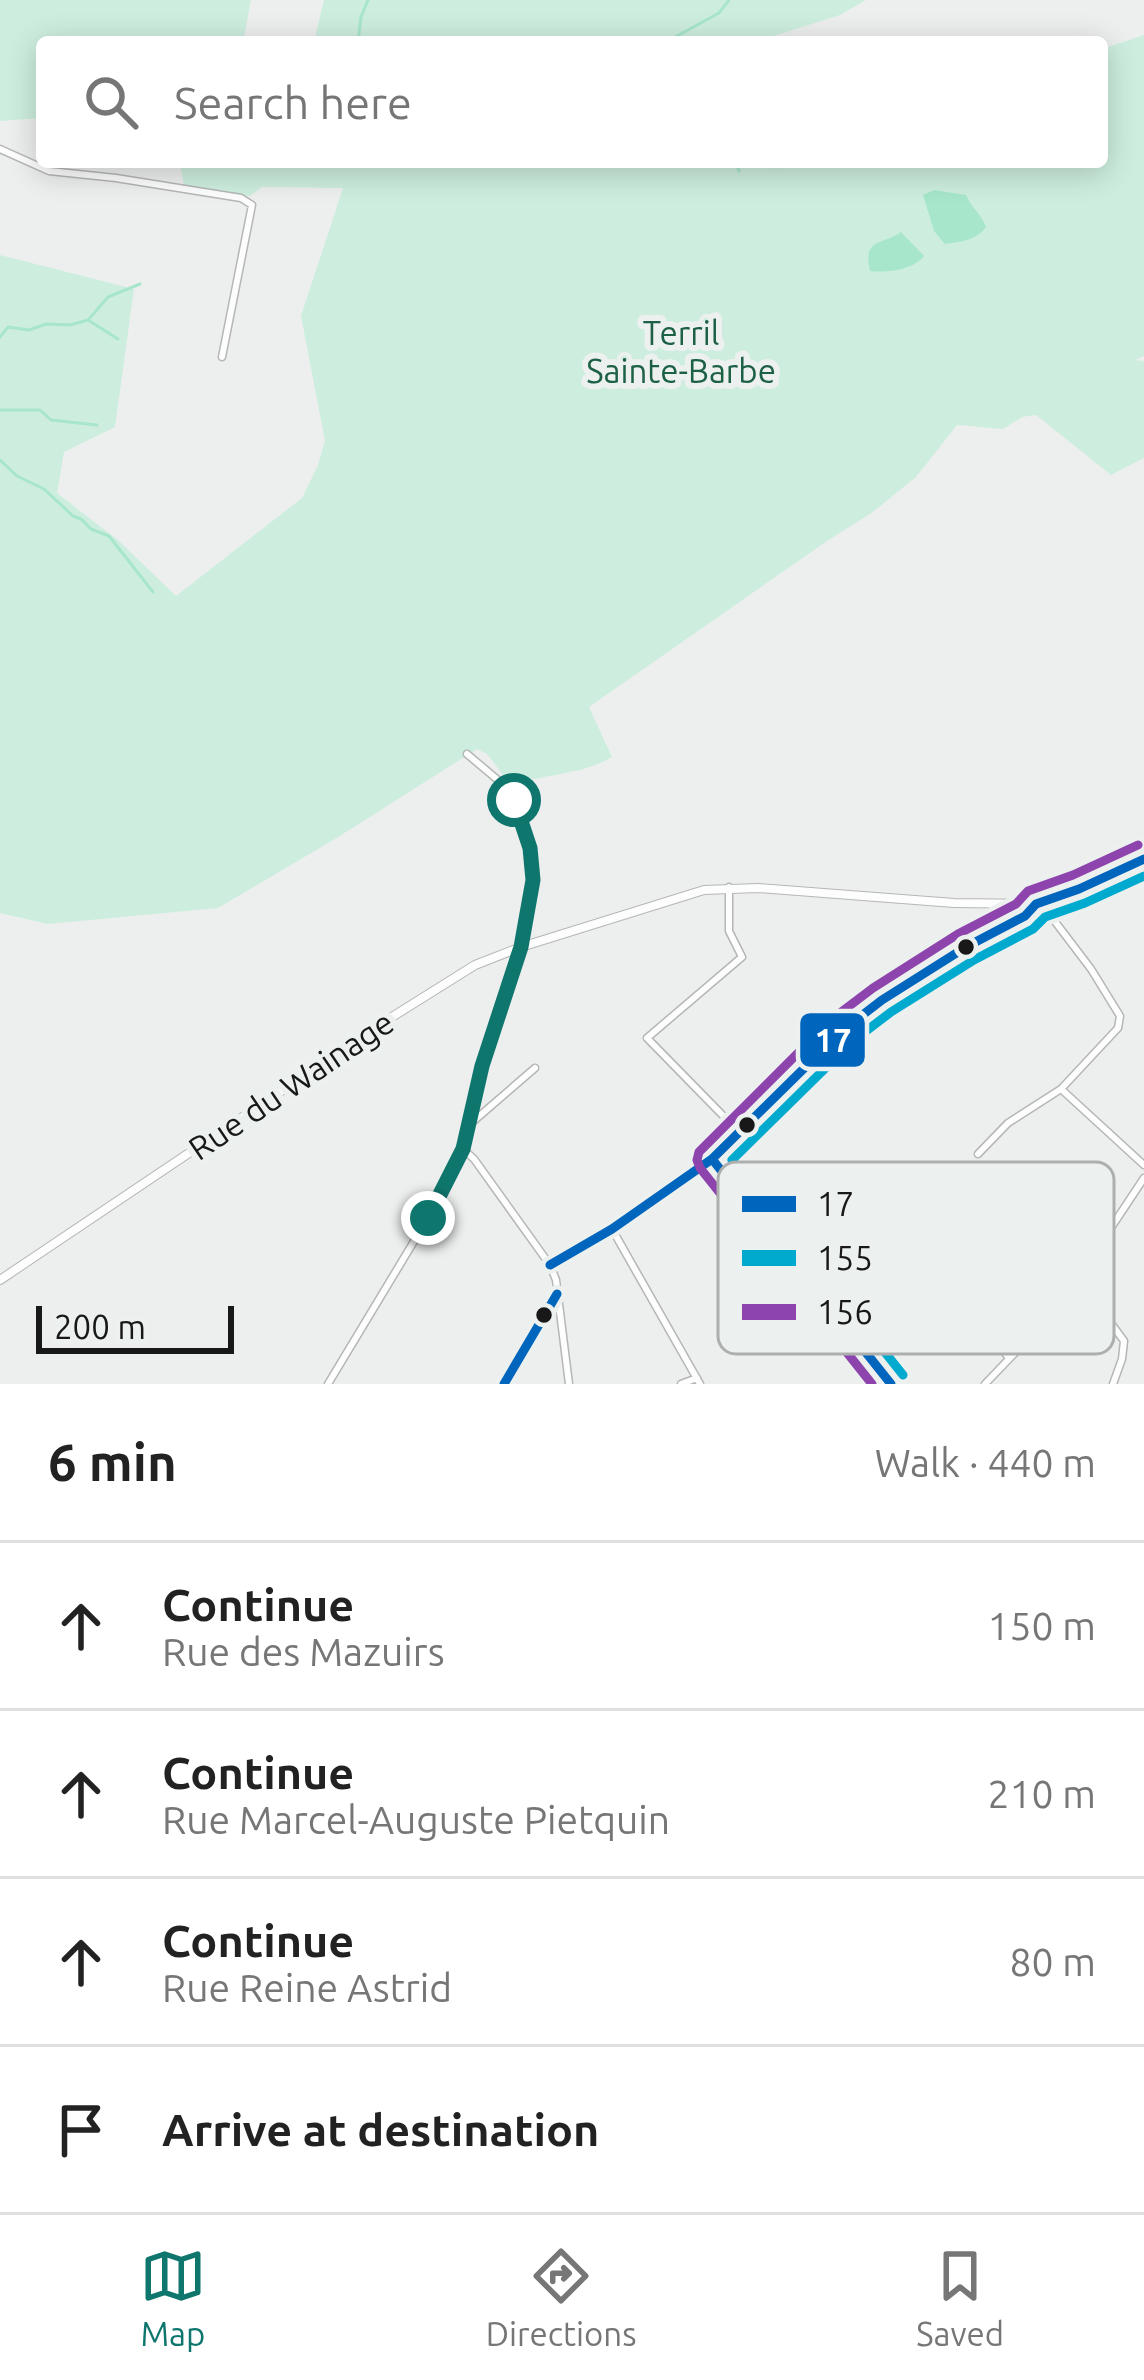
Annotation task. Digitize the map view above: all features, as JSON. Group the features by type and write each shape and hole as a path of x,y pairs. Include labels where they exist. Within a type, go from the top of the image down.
{"main road":[{"path":"1040,903 1144,859"},
{"name":"Rue du Wainage","path":"0,1280 384,1022 475,965 521,947 704,890 729,887 954,903 1040,903"}],"street":[{"path":"0,149 36,165"},
{"path":"43,168 241,198 252,205 222,357"},
{"path":"328,1384 428,1218 463,1149 482,1066 521,947 533,880 526,834 505,787 467,754"},
{"path":"729,887 729,931 742,957 647,1038 740,1133"},
{"path":"550,1265 612,1229 712,1159 843,1030 883,1000 1040,903 1120,1016 1118,1028 1061,1089 1008,1123 978,1154"},
{"path":"469,1125 535,1068"},
{"path":"1061,1089 1144,1166"},
{"path":"463,1149 550,1265 569,1384"},
{"path":"712,1159 718,1166"},
{"path":"1114,1223 1144,1178"},
{"path":"612,1229 699,1381 681,1384"},
{"path":"504,1384 557,1294"},
{"path":"1113,1384 1124,1340 1114,1326"},
{"path":"868,1354 891,1384"},
{"path":"1006,1354 1009,1359"},
{"path":"985,1384 1013,1354"}],"green space":[{"path":"0,0 251,0 244,36 36,36 36,118 0,121"},
{"path":"324,0 866,0 840,15 774,36 315,36"},
{"name":"Terril Sainte-Barbe","path":"1144,35 1144,356 1135,360 1144,361 1144,458 1111,475 1036,415 1022,417 1003,429 957,425 916,477 873,512 589,707 612,757 601,763 511,785 487,754 477,749 218,908 48,924 0,913 0,255 134,289 115,427 64,452 57,493 119,541 176,596 302,498 318,465 325,441 301,316 343,188 262,187 250,196 184,186 181,168 1108,168 1108,47"}],"shaded area":[{"path":"934,190 966,195 986,227 973,238 945,244 934,231 923,195"},
{"path":"901,232 924,256 899,270 870,271 872,247"}],"waterway":[{"path":"359,36 368,0"},
{"path":"677,36 719,13 729,0"},
{"path":"89,319 108,297 140,284"},
{"path":"0,337 8,327 29,330 88,320 118,339"},
{"path":"0,410 40,410 51,420 97,425"},
{"path":"0,460 91,529 109,536 153,592"}],"transit line":[{"name":"156","path":"718,1191 700,1168 699,1152 832,1019 958,934 1016,904 1028,891 1138,845"},
{"name":"17","path":"550,1265 612,1229 712,1159 843,1030 882,1000 1025,916 1036,904 1144,859"},
{"name":"155","path":"734,1162 853,1041 891,1012 1033,929 1045,917 1144,876"},
{"name":"17","path":"712,1159 718,1167"},
{"name":"17","path":"504,1384 557,1294"},
{"name":"156","path":"848,1354 872,1384"},
{"name":"17","path":"867,1354 891,1384"},
{"name":"155","path":"886,1354 903,1375"}],"route":[{"path":"428,1218 463,1149 482,1066 530,907 530,848 514,800"}]}
